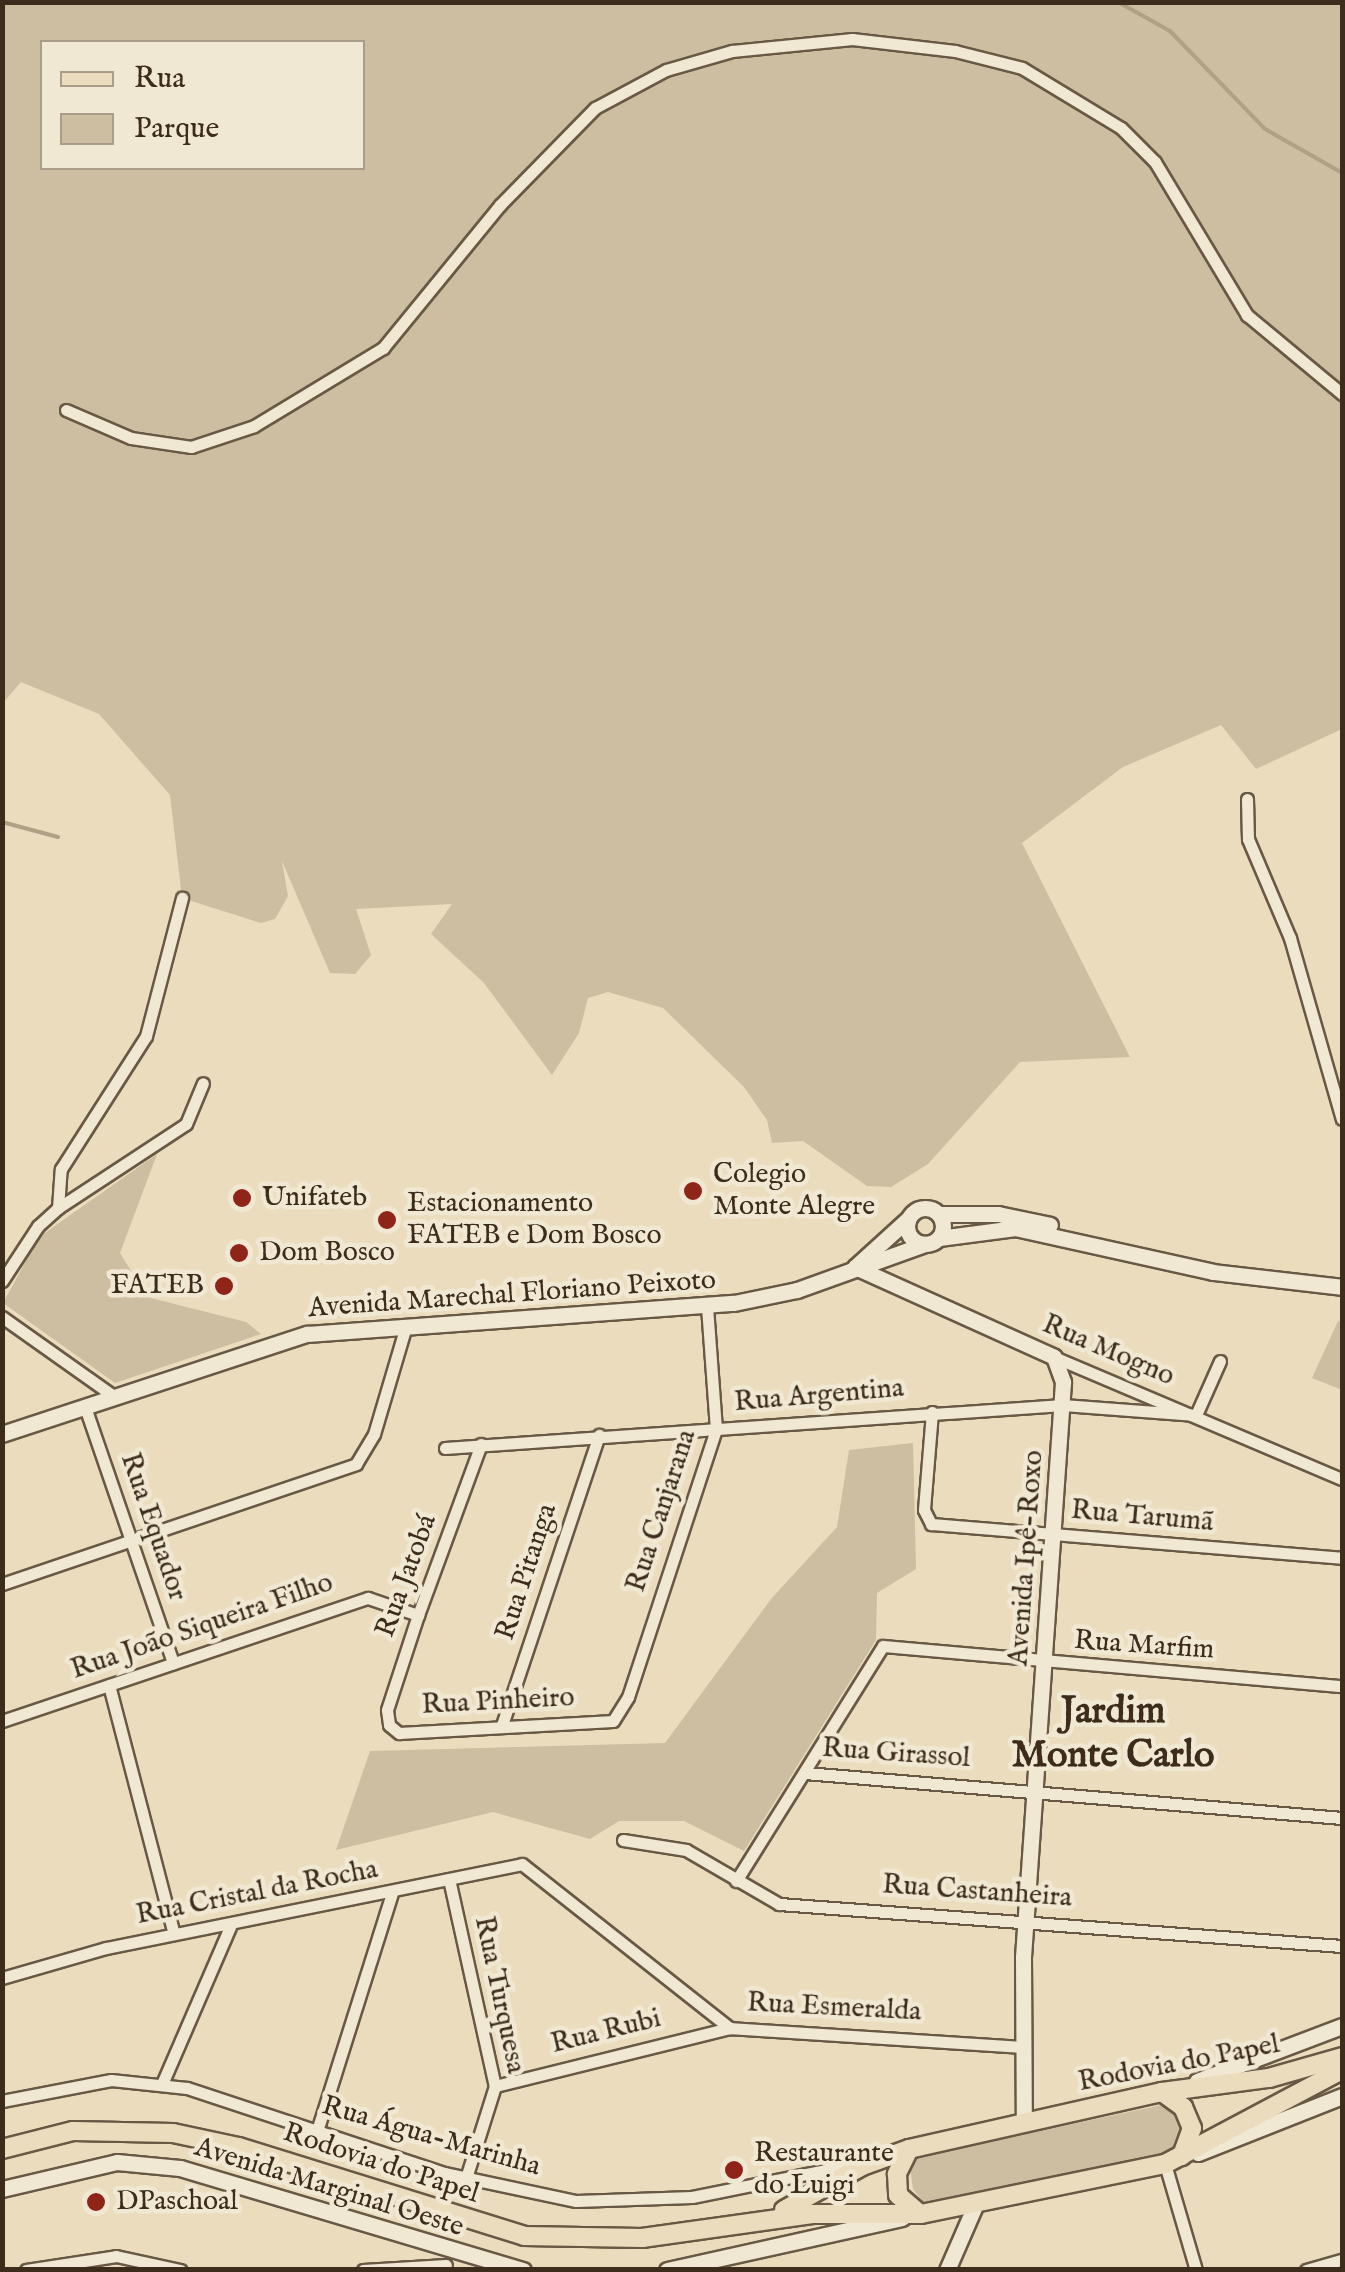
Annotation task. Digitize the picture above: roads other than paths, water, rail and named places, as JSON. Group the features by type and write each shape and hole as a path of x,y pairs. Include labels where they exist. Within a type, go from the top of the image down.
{"main road":[{"name":"Avenida Marechal Floriano Peixoto","path":"855,1267 920,1208 939,1214 1024,1217 1076,1237 1213,1272 1341,1286"},
{"path":"927,1243 939,1214"},
{"path":"908,1219 908,1234 927,1243"},
{"name":"Avenida Marechal Floriano Peixoto","path":"2,1434 307,1334 707,1306 797,1290 927,1243 991,1228 1076,1237"},
{"path":"885,1238 927,1243"},
{"name":"Rua Mogno","path":"855,1267 1054,1357"},
{"name":"Avenida Ipê-Roxo","path":"1024,2123 1021,2046 1026,1919 1063,1405 1054,1357"},
{"path":"1162,2092 1255,2064 1342,2026"},
{"name":"Rodovia do Papel","path":"746,2222 800,2204 850,2172 908,2150 1162,2092 1268,2078 1342,2057"},
{"name":"Rodovia do Papel","path":"2,2149 73,2131 173,2133 238,2147 524,2236 642,2238 834,2212 920,2214 1172,2162 1342,2070"},
{"path":"1162,2092 1183,2107 1192,2128 1172,2162"},
{"path":"1172,2162 1261,2133 1342,2096"},
{"path":"908,2150 897,2174 898,2195 920,2214"},
{"name":"Avenida Marginal Oeste","path":"2,2189 88,2165 145,2163 216,2175 523,2270"},
{"path":"947,2270 977,2201"},
{"path":"667,2270 920,2214"}],"street":[{"path":"66,410 131,438 191,447 254,426 383,348 500,205 595,108 666,70 732,51 852,39 956,51 1022,68 1121,128 1155,162 1248,314 1342,394"},
{"path":"1247,800 1248,839 1290,938 1342,1119"},
{"path":"58,1208 61,1168 146,1036 182,898"},
{"path":"2,1281 38,1226 58,1208 186,1124 203,1083"},
{"name":"Rua Canjarana","path":"612,1721 628,1697 716,1430 707,1306"},
{"path":"2,1317 115,1396"},
{"path":"2,1584 356,1464 374,1434 406,1326"},
{"name":"Rua Mogno","path":"1054,1357 1342,1479"},
{"path":"1196,1415 1220,1361"},
{"name":"Rua Argentina","path":"445,1448 599,1434 716,1430 1063,1405 1196,1415"},
{"name":"Rua Equador","path":"85,1407 173,1663"},
{"name":"Rua Tarumã","path":"932,1412 924,1510 936,1526 1342,1558"},
{"name":"Rua Pitanga","path":"502,1725 599,1434"},
{"name":"Rua Jatobá","path":"389,1726 387,1710 481,1444"},
{"name":"Rua João Siqueira Filho","path":"2,1721 368,1598 418,1615"},
{"name":"Rua Marfim","path":"805,1773 883,1646 1342,1686"},
{"path":"109,1685 174,1934"},
{"name":"Rua Pinheiro","path":"389,1726 399,1732 612,1721"},
{"path":"736,1881 805,1773"},
{"name":"Rua Girassol","path":"805,1773 1342,1818"},
{"name":"Rua Castanheira","path":"623,1840 686,1850 762,1898 799,1906 1026,1919 1342,1946"},
{"name":"Rua Cristal da Rocha","path":"2,1978 174,1934 230,1928 522,1864"},
{"name":"Rua Esmeralda","path":"522,1864 730,2028 1021,2046"},
{"name":"Rua Turquesa","path":"449,1879 495,2086 466,2178"},
{"path":"316,2131 392,1894"},
{"path":"162,2084 230,1928"},
{"name":"Rua Rubi","path":"495,2086 730,2028"},
{"name":"Rua Água-Marinha","path":"2,2102 75,2083 162,2084 530,2195 634,2202 692,2196 908,2150"},
{"path":"1172,2162 1196,2270"},
{"path":"363,2270 447,2267 440,2247"},
{"path":"1306,2270 1342,2260"},
{"path":"26,2270 126,2264 180,2270"}],"waterway":[{"path":"1118,2 1170,31 1265,129 1342,173"},
{"path":"2,822 58,837"}],"place":[{"name":"Colegio Monte Alegre","path":"693,1191"},
{"name":"Unifateb","path":"242,1198"},
{"name":"Estacionamento FATEB e Dom Bosco","path":"387,1220"},
{"name":"Dom Bosco","path":"239,1253"},
{"name":"FATEB","path":"224,1286"},
{"name":"Restaurante do Luigi","path":"734,2170"},
{"name":"DPaschoal","path":"96,2202"}],"district":[{"name":"Jardim Monte Carlo","path":"1113,1735"}]}
